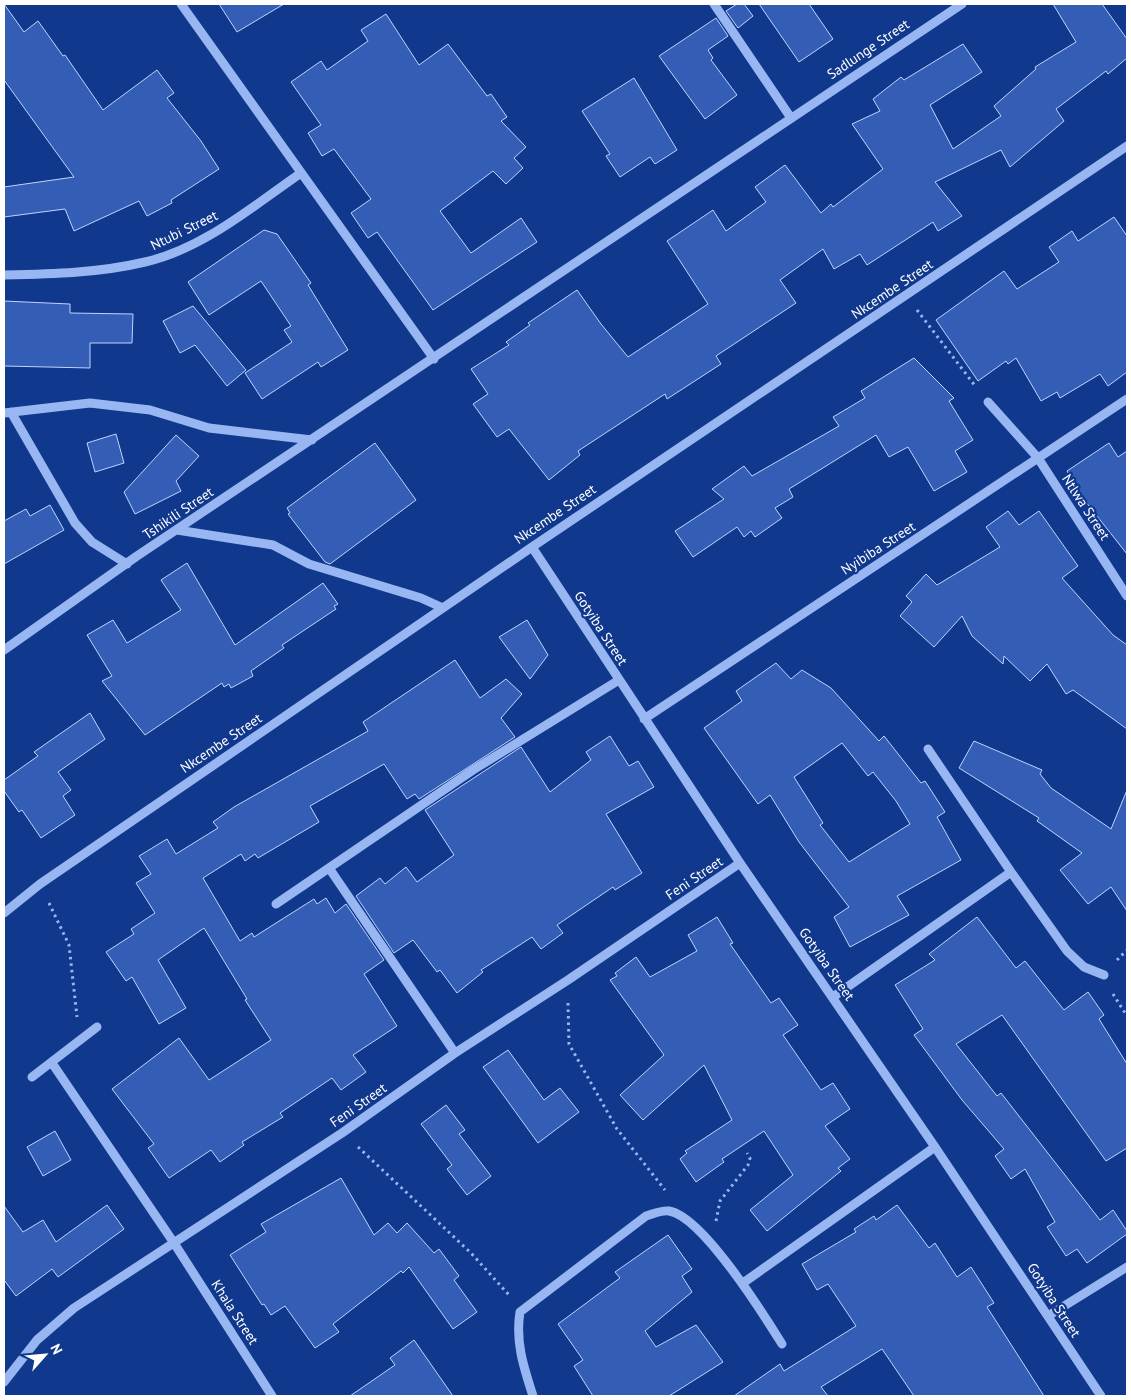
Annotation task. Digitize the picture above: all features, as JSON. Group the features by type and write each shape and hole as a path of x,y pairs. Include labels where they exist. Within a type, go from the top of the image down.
{"street":[{"path":"182,4 434,358"},
{"path":"714,4 790,118"},
{"name":"Sadlunge Street","path":"434,358 962,4"},
{"name":"Nkcembe Street","path":"4,912 40,884 532,546 1127,146"},
{"name":"Ntubi Street","path":"4,275 93,271 146,262 185,247 221,228 301,173"},
{"name":"Tshikili Street","path":"4,650 177,530 434,358"},
{"name":"Nyibiba Street","path":"644,719 1127,400"},
{"name":"Ntlwa Street","path":"988,402 1038,458 1127,596"},
{"path":"128,564 92,542 75,523 8,413 90,404 150,410 209,428 312,440"},
{"path":"177,530 273,545 309,564 421,598 442,608"},
{"name":"Gotyiba Street","path":"532,546 740,863 834,997 1101,1396"},
{"path":"276,904 383,833 415,808 472,770 619,680"},
{"path":"928,749 1067,951 1084,967 1104,975"},
{"name":"Feni Street","path":"4,1382 37,1340 74,1308 342,1133 455,1053 568,980 740,863"},
{"path":"329,868 455,1053"},
{"path":"834,997 1011,872"},
{"path":"32,1077 97,1027"},
{"name":"Khala Street","path":"52,1063 174,1243 272,1396"},
{"path":"743,1282 935,1147"},
{"path":"533,1396 521,1356 518,1334 520,1312 646,1216 669,1211 690,1221 743,1282 782,1344"},
{"path":"1048,1316 1127,1267"}],"path":[{"path":"906,296 988,402"},
{"path":"40,884 69,945 76,992 78,1041"},
{"path":"568,980 569,1044 617,1129 690,1221"},
{"path":"342,1133 471,1253 504,1289 520,1312"},
{"path":"702,1236 717,1219 720,1202 748,1165 750,1158 748,1153"}],"building":[{"path":"4,4 24,32 38,21 63,56 65,55 103,110 157,70 174,93 167,98 201,141 219,169 171,200 172,203 147,216 139,201 74,231 65,209 4,217 4,187 74,177 4,80"},
{"path":"219,4 284,4 237,32"},
{"path":"737,4 744,4 753,16 738,28 726,11"},
{"path":"759,4 809,4 833,39 799,62"},
{"path":"1053,4 1102,4 1127,39 1127,58 1108,74 1106,71 1056,109 1064,121 1010,167 1001,150 935,182 962,216 938,231 933,222 867,265 860,254 834,269 823,249 780,280 796,303 716,356 721,364 667,399 665,394 578,451 580,455 549,480 509,429 497,437 473,404 488,394 471,369 509,345 506,342 530,325 528,323 577,290 628,357 708,304 667,241 713,210 726,231 766,202 755,187 785,165 821,213 831,204 833,207 883,169 852,124 880,111 873,99 901,77 904,80 963,44 982,72 930,105 953,149 1001,116 994,106 1036,69 1035,67 1076,42"},
{"path":"386,14 419,65 448,44 487,96 491,94 507,117 501,121 526,147 514,158 523,168 506,184 493,171 440,211 471,253 521,218 537,242 433,310 377,232 368,238 351,213 371,199 334,149 322,156 308,133 321,125 291,82 321,61 327,70 368,41 361,30"},
{"path":"716,18 728,36 708,50 713,58 711,60 737,95 705,119 659,56"},
{"path":"634,78 677,150 655,164 650,157 620,177 606,156 610,154 582,111"},
{"path":"1114,217 1127,236 1127,372 1108,386 1100,374 1060,398 1057,392 1041,401 1016,358 1008,364 1006,361 978,381 936,320 1004,271 1017,289 1059,262 1049,247 1072,231 1078,241"},
{"path":"264,230 277,234 311,283 308,285 348,350 321,367 318,362 262,399 245,373 292,342 284,330 291,326 261,281 209,315 188,282"},
{"path":"4,301 70,304 70,313 133,314 132,343 90,343 90,368 4,366"},
{"path":"193,306 246,370 227,386 195,345 180,353 163,321"},
{"path":"914,358 954,398 949,401 973,440 955,451 967,472 934,491 908,447 889,457 876,435 789,489 793,497 775,508 782,518 755,537 751,531 744,537 737,527 693,557 675,531 724,499 712,489 744,466 752,476 839,426 833,417 865,398 861,391"},
{"path":"116,434 124,463 95,472 87,443"},
{"path":"176,435 199,456 176,481 181,491 135,514 124,492"},
{"path":"375,443 416,500 330,564 325,562 288,514 290,513 287,508"},
{"path":"1109,443 1118,457 1127,451 1127,554 1074,487 1076,485 1067,471"},
{"path":"50,505 64,530 4,564 4,521 26,509 30,516"},
{"path":"1008,511 1019,525 1039,511 1078,566 1062,578 1113,635 1127,645 1127,729 1073,690 1066,694 1047,664 1030,681 1004,656 1003,664 972,636 962,616 934,647 900,616 912,602 906,596 926,574 937,585 1000,547 986,527"},
{"path":"187,563 235,645 323,583 338,604 334,606 336,609 282,645 284,648 251,671 253,676 231,688 229,684 224,687 222,683 145,735 102,681 112,676 87,635 113,620 127,643 181,610 161,580"},
{"path":"527,620 548,655 530,679 499,637"},
{"path":"455,660 480,698 506,679 522,694 501,718 515,737 419,799 415,794 407,799 384,764 310,806 319,822 258,858 255,854 245,861 241,854 203,878 240,941 252,933 254,937 314,899 317,904 326,898 335,913 346,904 384,960 364,974 397,1026 353,1055 366,1072 341,1090 332,1078 280,1113 283,1117 242,1142 244,1145 220,1162 211,1150 169,1178 148,1148 154,1144 112,1089 179,1038 209,1080 271,1040 245,1000 247,999 204,928 158,960 186,1008 159,1024 132,977 126,981 106,952 134,934 131,929 155,913 136,883 151,874 139,856 167,839 176,854 218,828 213,822 234,807 368,731 363,722"},
{"path":"776,663 791,679 802,670 831,688 879,741 884,736 921,783 925,781 945,812 937,817 961,860 897,896 909,915 850,947 834,917 849,907 799,842 770,795 758,804 704,728 742,701 736,691","holes":["842,743 868,776 873,772 896,801 910,824 849,862 820,825 823,823 794,777"]},
{"path":"90,713 105,739 58,772 71,790 63,796 75,815 41,838 22,810 19,812 4,791 4,780 38,756 34,752"},
{"path":"610,736 629,766 638,761 654,787 606,814 642,873 615,890 613,887 557,925 563,933 541,949 532,937 481,970 483,972 457,993 440,970 437,972 413,940 394,953 356,896 380,878 385,884 406,867 417,882 454,855 425,810 521,747 550,792 591,760 586,752"},
{"path":"974,741 1042,770 1040,774 1051,788 1111,829 1127,790 1127,911 1111,887 1088,904 1060,870 1082,853 1037,821 1039,818 959,768"},
{"path":"717,917 733,943 730,944 771,1003 779,998 798,1025 783,1035 821,1090 833,1083 850,1109 825,1126 850,1159 838,1168 841,1171 767,1231 750,1210 793,1175 764,1131 722,1159 724,1162 696,1182 680,1159 687,1153 685,1151 732,1120 704,1065 643,1120 620,1095 664,1055 610,980 617,976 615,973 636,957 650,977 697,951 688,935"},
{"path":"977,917 1016,968 1025,961 1064,1010 1088,992 1104,1015 1099,1019 1127,1064 1127,1148 1106,1161 1002,1015 956,1044 997,1096 1001,1093 1100,1220 1113,1210 1127,1231 1127,1234 1087,1263 1077,1249 1066,1256 1047,1227 1055,1222 1025,1169 1011,1179 995,1156 1004,1149 962,1100 914,1035 923,1029 895,985 935,960 929,954"},
{"path":"508,1050 544,1100 560,1088 579,1112 538,1143 483,1067"},
{"path":"446,1105 465,1130 459,1134 491,1176 467,1195 447,1169 452,1165 421,1124"},
{"path":"55,1131 71,1160 43,1176 27,1147"},
{"path":"341,1178 374,1235 388,1223 397,1233 407,1223 434,1253 439,1249 459,1276 454,1280 477,1312 453,1329 409,1267 403,1273 401,1271 333,1324 339,1332 315,1348 285,1306 271,1315 264,1304 262,1305 230,1255 266,1232 261,1224"},
{"path":"107,1205 124,1229 58,1277 52,1269 16,1296 4,1280 4,1206 23,1232 43,1220 56,1242"},
{"path":"897,1205 929,1248 935,1243 957,1277 971,1267 994,1303 987,1307 1044,1396 914,1396 882,1349 821,1387 828,1396 734,1396 780,1364 784,1371 856,1326 828,1284 817,1290 802,1264 856,1232 854,1229 874,1216 876,1220"},
{"path":"668,1235 692,1269 682,1276 692,1292 645,1331 656,1347 696,1325 723,1362 669,1396 593,1396 574,1366 583,1360 558,1324 620,1278 615,1272"},
{"path":"414,1340 453,1396 350,1396 395,1365 390,1358"}]}
